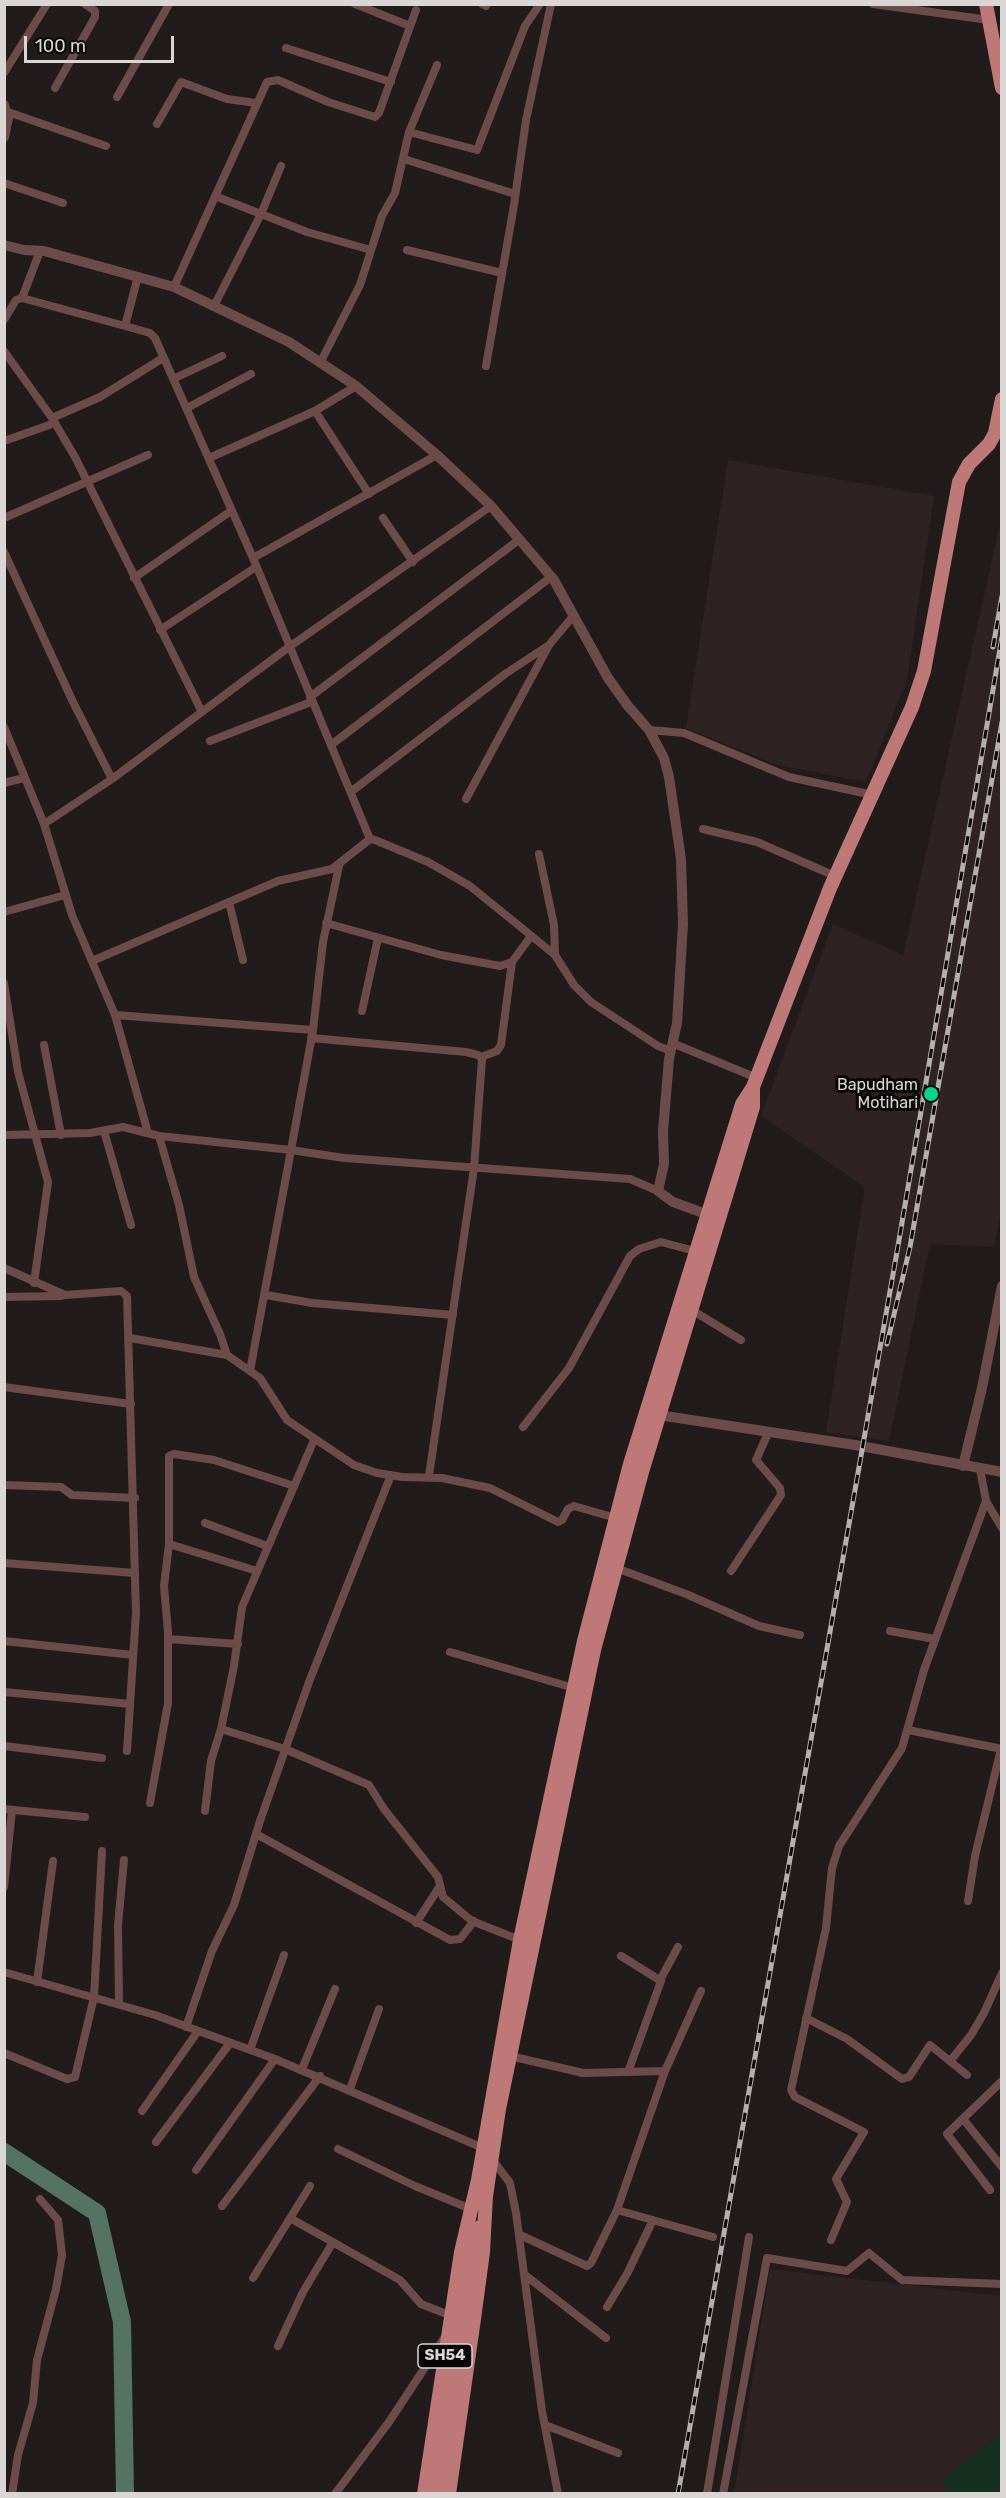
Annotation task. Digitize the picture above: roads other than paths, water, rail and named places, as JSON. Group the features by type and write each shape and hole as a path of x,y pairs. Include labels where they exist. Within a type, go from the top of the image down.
{"main road":[{"path":"986,4 1002,88"},
{"path":"485,2220 488,2153 520,1940 574,1688 616,1518 645,1413 742,1104 755,1083 836,876 908,717 924,671 959,482 969,464 995,444 1002,399"},
{"path":"470,2214 488,2153 510,2056 594,1650 690,1309 753,1107 755,1083"},
{"name":"SH54","path":"438,2493 475,2234 470,2214"},
{"name":"SH54","path":"424,2493 470,2214"},
{"name":"SH54","path":"475,2234 485,2220"},
{"name":"SH54","path":"449,2493 476,2308 485,2220"}],"street":[{"path":"4,73 47,4"},
{"path":"55,88 95,17 95,10 85,4"},
{"path":"117,97 169,4"},
{"path":"355,4 410,26"},
{"path":"409,132 478,149 525,26 540,4"},
{"path":"486,366 530,95 551,4"},
{"path":"873,4 989,20"},
{"path":"174,287 267,82 274,79 328,102 375,117 416,10"},
{"path":"286,48 390,81"},
{"path":"320,363 353,301 382,216 395,193 409,132 436,65"},
{"path":"158,124 181,82 227,99 256,104"},
{"path":"4,137 6,109 106,147"},
{"path":"404,159 515,194"},
{"path":"214,306 261,214 281,166"},
{"path":"4,183 63,203"},
{"path":"215,196 307,232 371,250"},
{"path":"4,245 40,251 174,287 289,342 356,386 437,454 490,506 551,577 608,678 649,730 664,758 669,777 681,859 683,924 677,1023 671,1047 663,1131 664,1164 658,1191"},
{"path":"407,250 502,273"},
{"path":"22,298 40,251"},
{"path":"125,326 138,276"},
{"path":"4,320 16,300 22,298 153,335 255,562 370,839 449,873 482,896 555,955 574,986 591,1002 658,1046 671,1047 755,1083"},
{"path":"4,351 54,421 88,482 202,712"},
{"path":"173,379 222,356"},
{"path":"4,441 54,421 163,358"},
{"path":"187,408 251,374"},
{"path":"209,458 315,411 356,386"},
{"path":"315,411 369,494"},
{"path":"160,630 255,562 437,454"},
{"path":"4,518 148,455"},
{"path":"44,824 112,780 289,647 490,506"},
{"path":"134,578 231,512"},
{"path":"383,518 413,562"},
{"path":"210,741 311,699 520,539"},
{"path":"4,552 72,702 112,780"},
{"path":"331,745 551,577"},
{"path":"466,799 549,645 574,615"},
{"path":"352,791 505,674 549,645"},
{"path":"4,727 44,824 65,895 115,1015 148,1133"},
{"path":"649,730 684,733 789,777 873,795"},
{"path":"4,783 24,778"},
{"path":"703,829 757,842 836,876"},
{"path":"92,960 285,878 339,866 370,839"},
{"path":"539,854 554,925 555,955"},
{"path":"250,1371 266,1295 312,1034 327,923 339,866"},
{"path":"4,912 65,895"},
{"path":"229,902 243,960"},
{"path":"327,923 471,962 500,966 512,962"},
{"path":"115,1015 312,1034 466,1052 481,1057 497,1051 501,1046 512,962 531,936"},
{"path":"362,1011 378,938"},
{"path":"4,983 18,1072 47,1174 48,1192 34,1283"},
{"path":"44,1045 62,1135"},
{"path":"429,1476 474,1168 481,1057"},
{"path":"4,1135 62,1135 123,1127 159,1136 344,1158 630,1179 658,1191 673,1202 706,1214"},
{"path":"104,1131 131,1225"},
{"path":"159,1136 179,1205 194,1277 227,1355"},
{"path":"523,1426 569,1368 630,1256 639,1249 661,1242 695,1251"},
{"path":"4,1268 65,1295"},
{"path":"963,1466 982,1388 1002,1286"},
{"path":"4,1297 121,1291 127,1296 135,1498 136,1613 127,1751"},
{"path":"266,1295 312,1303 453,1316"},
{"path":"690,1309 741,1340"},
{"path":"130,1338 227,1355 260,1378 287,1420 354,1465 391,1475 429,1476 490,1488 558,1522 571,1506 616,1518"},
{"path":"4,1387 131,1404"},
{"path":"645,1413 769,1431 1002,1472"},
{"path":"731,1571 781,1496 780,1488 756,1460 769,1431"},
{"path":"205,1811 212,1761 221,1729 238,1644 240,1616 267,1546 314,1440"},
{"path":"150,1803 167,1715 168,1639 164,1586 169,1544 171,1454 214,1460 294,1486"},
{"path":"980,1469 986,1501 1002,1528"},
{"path":"186,2026 212,1951 234,1905 285,1749 391,1475"},
{"path":"4,1485 61,1487 72,1495 135,1498"},
{"path":"831,2241 848,2200 835,2181 864,2132 791,2092 826,1928 832,1868 836,1852 894,1764 908,1730 935,1639 986,1501"},
{"path":"205,1523 267,1546"},
{"path":"169,1544 257,1571"},
{"path":"4,1563 135,1573"},
{"path":"616,1568 686,1594 759,1626 800,1635"},
{"path":"890,1631 935,1639"},
{"path":"168,1639 238,1644"},
{"path":"4,1641 133,1655"},
{"path":"450,1652 574,1688"},
{"path":"4,1692 129,1704"},
{"path":"221,1729 285,1749 369,1785 384,1809 435,1872 443,1897 474,1921 520,1940"},
{"path":"908,1730 1001,1749 975,1856 968,1901"},
{"path":"4,1746 102,1758"},
{"path":"4,1887 8,1810 85,1817"},
{"path":"256,1834 318,1866 416,1923 456,1941 474,1921"},
{"path":"4,2053 73,2080 94,1997 102,1851"},
{"path":"119,2004 118,1925 124,1860"},
{"path":"37,1982 53,1861"},
{"path":"416,1923 440,1886"},
{"path":"628,2072 660,1980 678,1947"},
{"path":"250,2050 284,1955"},
{"path":"621,1956 660,1980"},
{"path":"4,1972 119,2004 302,2069 488,2153 510,2183 520,2235 545,2425 558,2493"},
{"path":"951,2060 976,2028 1002,1973"},
{"path":"302,2069 334,1989"},
{"path":"520,2235 589,2266 617,2210 665,2071 701,1991"},
{"path":"350,2089 379,2009"},
{"path":"807,2018 847,2039 902,2079 909,2077 929,2045 951,2060 967,2075"},
{"path":"142,2111 198,2031"},
{"path":"156,2142 231,2043"},
{"path":"510,2056 583,2073 665,2071"},
{"path":"196,2170 275,2059"},
{"path":"222,2206 320,2076"},
{"path":"990,2190 948,2138 948,2133 1002,2081"},
{"path":"963,2119 1002,2167"},
{"path":"338,2149 470,2214"},
{"path":"253,2278 310,2186"},
{"path":"12,2493 18,2455 33,2403 37,2360 56,2289 62,2255 61,2230 58,2220 40,2199"},
{"path":"617,2210 713,2237"},
{"path":"290,2218 400,2280 421,2304 452,2316"},
{"path":"608,2307 653,2220"},
{"path":"707,2493 749,2237"},
{"path":"278,2346 303,2292 333,2242"},
{"path":"723,2493 767,2258 847,2271 869,2253 902,2280 1002,2284"},
{"path":"525,2275 606,2338"},
{"path":"335,2493 389,2422 449,2333"},
{"path":"545,2425 618,2453"}],"waterway":[{"path":"4,2152 97,2213 122,2322 125,2494"}],"railway":[{"path":"993,647 1002,596"},
{"path":"678,2494 898,1246 1002,637"},
{"path":"887,1344 910,1247 1002,722"}],"place":[{"name":"Bapudham Motihari","path":"931,1094"}]}
